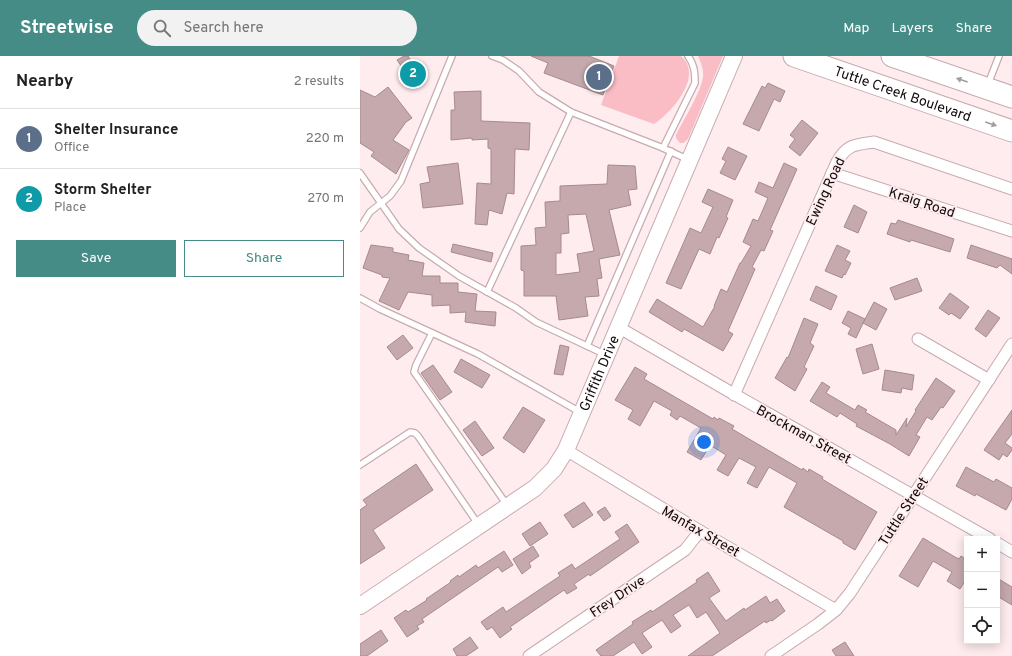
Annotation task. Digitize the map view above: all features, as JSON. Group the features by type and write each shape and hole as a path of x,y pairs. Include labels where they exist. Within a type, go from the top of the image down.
{"highway":[{"name":"Tuttle Creek Boulevard","path":"794,56 1012,131"},
{"path":"892,56 1012,97"}],"street":[{"name":"Griffith Drive","path":"360,606 535,488 554,469 566,450 734,56"},
{"name":"Ewing Road","path":"734,395 832,172 842,153 852,145 874,142 1012,189"},
{"name":"Kraig Road","path":"832,172 1012,231"},
{"name":"Brockman Street","path":"618,327 734,395 985,536"},
{"path":"918,339 989,380"},
{"name":"Tuttle Street","path":"770,656 836,610 850,593 1012,344"},
{"name":"Manfax Street","path":"566,450 700,531 836,610"},
{"name":"Frey Drive","path":"529,656 685,550 700,531"},
{"path":"1000,545 1012,552"}],"lane":[{"path":"360,228 370,212 390,196 401,181 452,56"},
{"path":"492,56 503,60 518,71 539,92 571,112 690,160"},
{"path":"663,148 695,82 695,72 692,61 688,56"},
{"path":"987,88 999,56"},
{"path":"487,292 571,112"},
{"path":"587,346 671,152"},
{"path":"360,173 399,229 419,248 459,276 536,322 606,355"},
{"path":"360,298 380,309 478,354 582,413"},
{"path":"432,333 414,372 508,506"},
{"path":"360,465 410,432 413,432 418,436 479,526"}],"shaded area":[{"path":"619,56 681,56 687,64 689,73 683,93 669,111 654,124 601,105"},
{"path":"698,56 723,56 688,139 683,143 680,143 676,138 676,135 702,83 703,72"}],"building":[{"path":"404,56 408,56 425,81 416,87 397,60"},
{"path":"531,56 589,56 614,66 603,95 544,73 548,63"},
{"path":"768,83 785,91 780,102 774,99 759,131 743,124 762,86 765,88"},
{"path":"388,87 412,118 406,122 393,140 409,150 396,174 371,156 374,152 360,143 360,90 375,97"},
{"path":"481,91 481,121 530,123 529,150 515,149 514,194 507,193 502,214 489,210 487,225 475,224 477,183 491,184 491,149 488,148 488,139 472,140 472,138 451,140 451,110 455,110 454,92"},
{"path":"802,120 818,133 800,156 789,147 795,139 790,135"},
{"path":"728,147 747,156 735,180 720,173 726,161 722,159"},
{"path":"458,163 463,204 423,208 420,184 430,182 427,167"},
{"path":"784,163 797,169 770,230 773,231 764,251 761,250 752,267 755,269 728,331 733,334 723,351 684,329 682,332 649,312 657,299 703,327 715,306 721,289 727,292 740,263 751,246 743,242 753,219 758,221 768,198 755,192 759,182 773,188"},
{"path":"608,165 635,166 637,189 628,190 631,205 609,210 620,255 599,259 602,278 597,279 599,296 585,297 588,316 559,320 556,296 524,296 524,271 521,270 521,246 536,245 535,228 546,227 545,202 560,201 560,186 607,184","holes":["586,214 594,251 577,254 580,272 556,275 556,253 561,253 561,234 569,233 568,215"]},
{"path":"708,189 733,200 726,217 728,218 719,238 717,237 710,254 699,249 681,289 666,283 690,228 701,233 713,207 702,202"},
{"path":"854,205 867,212 858,233 844,227"},
{"path":"898,220 954,239 950,252 911,240 910,242 887,234 891,223 896,224"},
{"path":"453,244 493,253 491,262 451,252"},
{"path":"371,245 393,248 393,252 409,255 408,260 424,263 422,276 440,276 440,283 458,283 458,292 477,294 475,311 496,312 495,326 465,322 466,312 450,313 450,305 432,306 432,295 408,292 399,310 379,301 390,278 382,277 382,275 363,268"},
{"path":"837,245 850,251 845,260 851,263 842,278 825,271"},
{"path":"971,245 1012,259 1012,274 1000,265 997,268 967,258"},
{"path":"917,278 922,291 895,300 890,288"},
{"path":"816,286 837,296 831,310 810,300"},
{"path":"950,293 969,307 960,319 951,313 949,315 939,308"},
{"path":"874,302 887,309 876,330 863,323"},
{"path":"988,310 1000,318 986,337 975,329"},
{"path":"848,311 865,319 856,338 848,334 851,328 842,323"},
{"path":"804,318 818,324 810,343 814,346 804,367 807,369 795,391 775,378 787,357 788,358"},
{"path":"403,335 413,348 397,360 387,347"},
{"path":"872,344 879,369 863,374 856,349"},
{"path":"560,345 569,347 563,375 554,374"},
{"path":"461,359 490,375 482,388 454,372"},
{"path":"433,365 452,392 440,400 421,373"},
{"path":"635,367 647,374 644,379 713,419 714,417 718,420 719,418 734,426 732,429 802,470 803,468 808,472 809,469 823,477 822,479 877,512 855,550 843,543 843,541 784,507 797,483 769,467 757,488 747,483 756,467 739,458 728,476 717,470 726,455 710,445 701,460 687,452 701,428 680,416 677,420 670,415 672,411 654,401 640,426 628,419 633,410 615,400"},
{"path":"885,370 914,375 912,390 902,388 901,393 882,390"},
{"path":"936,378 955,391 932,420 927,417 916,435 920,437 909,456 856,426 857,424 840,413 837,417 810,401 822,382 830,387 826,393 855,410 858,405 867,410 865,412 896,430 896,435 907,418 906,427 916,411 915,410"},
{"path":"523,407 545,420 524,453 503,438"},
{"path":"1012,410 1012,434 1005,443 1012,448 1012,450 1007,457 1003,454 999,460 984,450"},
{"path":"475,421 494,448 482,456 463,430"},
{"path":"416,464 433,490 373,530 385,548 360,564 360,510 367,505 363,500"},
{"path":"966,467 994,482 996,479 1012,488 1012,499 1006,510 976,494 975,496 956,486"},
{"path":"584,502 593,515 573,528 564,515"},
{"path":"605,507 611,516 604,521 597,512"},
{"path":"540,522 548,534 530,546 522,534"},
{"path":"627,524 639,542 590,576 589,574 574,584 577,588 567,594 564,590 510,627 512,629 500,638 492,627 487,630 481,622 503,607 506,612 560,576 558,573 572,564 575,569 620,539 615,532"},
{"path":"923,538 959,559 961,556 964,558 964,583 960,589 947,581 952,572 933,561 918,587 899,576"},
{"path":"533,546 539,556 529,563 531,567 522,574 513,559"},
{"path":"504,551 513,565 502,572 498,567 422,619 424,622 417,626 419,629 407,637 394,618 406,610 408,612 427,600 426,599 451,582 450,581 458,575 459,577 476,565 478,568"},
{"path":"708,572 720,591 709,598 726,621 744,608 745,610 766,596 770,603 777,599 785,611 772,621 771,620 766,623 765,621 712,656 688,656 720,633 706,612 697,618 689,605 673,615 681,626 671,633 662,620 642,633 652,647 642,654 634,642 613,656 601,656 596,650 633,624 632,622 651,610 652,612 697,582 696,580"},
{"path":"1000,580 1012,587 1012,605 1000,598"},
{"path":"381,630 388,641 367,656 360,656 360,644"},
{"path":"470,637 478,648 466,656 457,656 453,649"},
{"path":"845,642 854,656 836,656 832,650"}],"place":[{"name":"Storm Shelter","path":"413,74"},
{"name":"Shelter Insurance","path":"599,77"}]}
